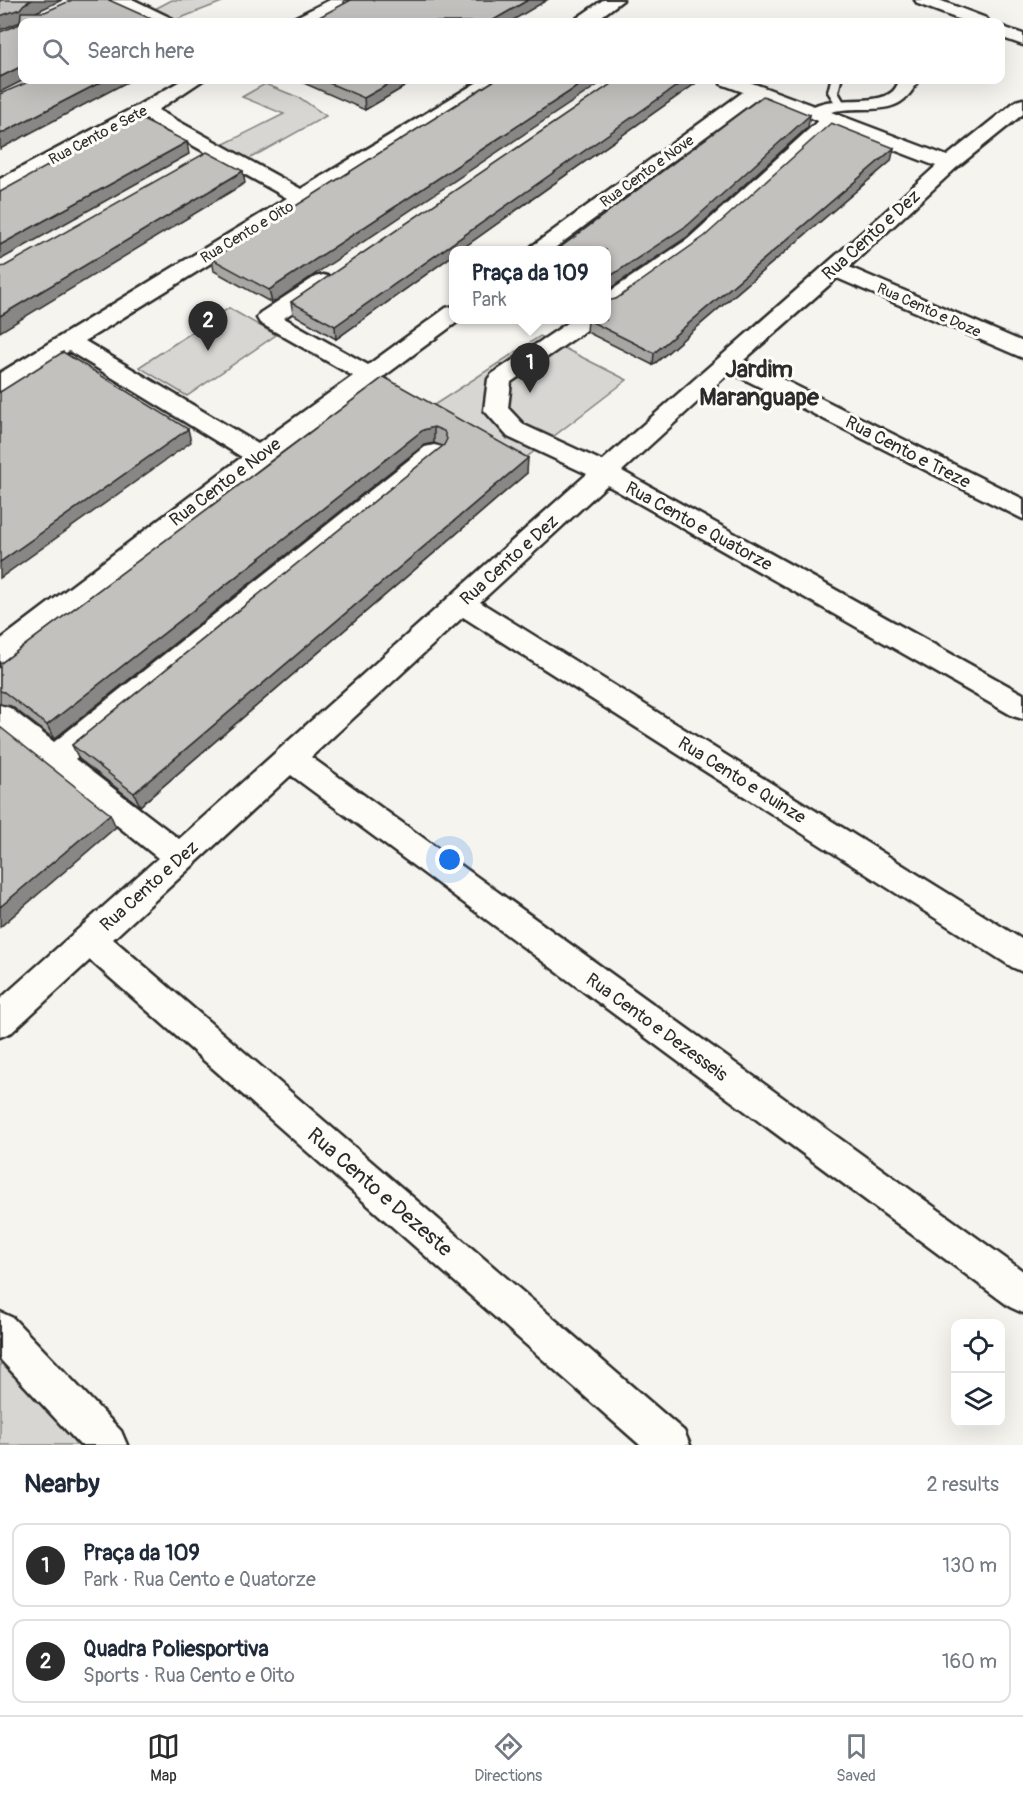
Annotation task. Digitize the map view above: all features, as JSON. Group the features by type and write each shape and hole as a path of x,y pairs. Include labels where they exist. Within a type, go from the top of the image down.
{"street":[{"path":"120,0 152,18"},
{"path":"303,0 325,10"},
{"path":"308,18 343,0"},
{"path":"593,18 614,0"},
{"path":"924,0 970,18"},
{"path":"1005,33 1023,40"},
{"name":"Rua Cento e Sete","path":"0,187 144,110 187,84"},
{"name":"Rua Cento e Oito","path":"0,383 487,84"},
{"path":"738,84 829,112 949,164"},
{"path":"611,302 695,243 829,112 885,103 900,95 907,84"},
{"name":"Rua Cento e Nove","path":"544,246 756,91"},
{"name":"Rua Cento e Dez","path":"0,1021 728,361 835,269 949,164 1023,105"},
{"path":"144,110 302,198"},
{"path":"194,162 214,151"},
{"path":"342,269 268,318 369,375"},
{"name":"Rua Cento e Doze","path":"835,269 1023,351"},
{"name":"Rua Cento e Nove","path":"0,654 259,456 449,316"},
{"name":"Rua Cento e Quatorze","path":"580,324 500,379 496,410 516,431 606,473 1023,708"},
{"path":"68,340 259,456"},
{"name":"Rua Cento e Treze","path":"728,361 1023,510"},
{"path":"54,759 434,453"},
{"name":"Rua Cento e Quinze","path":"460,602 1023,957"},
{"path":"0,716 180,858"},
{"name":"Rua Cento e Dezesseis","path":"291,759 1023,1294"},
{"name":"Rua Cento e Dezeste","path":"90,939 670,1445"},
{"path":"0,1331 107,1445"}],"lane":[{"path":"829,112 835,84"}],"shaded area":[{"path":"172,0 227,0 181,18 166,18 151,11"},
{"path":"265,84 300,98 326,116 249,159 222,145 284,114 242,97"},
{"path":"229,308 276,335 187,396 139,367"},
{"path":"540,336 627,380 524,459 431,407"},
{"path":"0,1321 105,1445 0,1445"}],"building":[{"path":"0,0 32,0 20,9 0,16"},
{"path":"72,0 109,0 149,18 20,18 21,12 45,12"},
{"path":"351,0 528,0 497,18 317,18"},
{"path":"18,25 18,68 0,77 0,32"},
{"path":"24,84 97,84 0,134 0,94"},
{"path":"331,84 389,84 364,98"},
{"path":"489,84 581,84 269,290 212,259"},
{"path":"611,84 679,84 335,326 291,302"},
{"path":"763,96 810,115 688,225 611,276 611,246 562,246"},
{"path":"137,117 187,142 0,245 0,192"},
{"path":"831,123 894,148 654,353 596,324 611,324 611,300 616,299 705,236"},
{"path":"207,152 243,171 0,316 0,267"},
{"path":"63,352 188,429 0,562 0,392"},
{"path":"384,377 528,458 134,793 72,745 444,445 447,439 444,431 434,427 423,430 47,725 0,691 0,664"},
{"path":"0,727 110,814 0,907"}],"place":[{"name":"Quadra Poliesportiva","path":"208,351"},
{"name":"Praça da 109","path":"530,393"}],"district":[{"name":"Jardim Maranguape","path":"759,383"}]}
